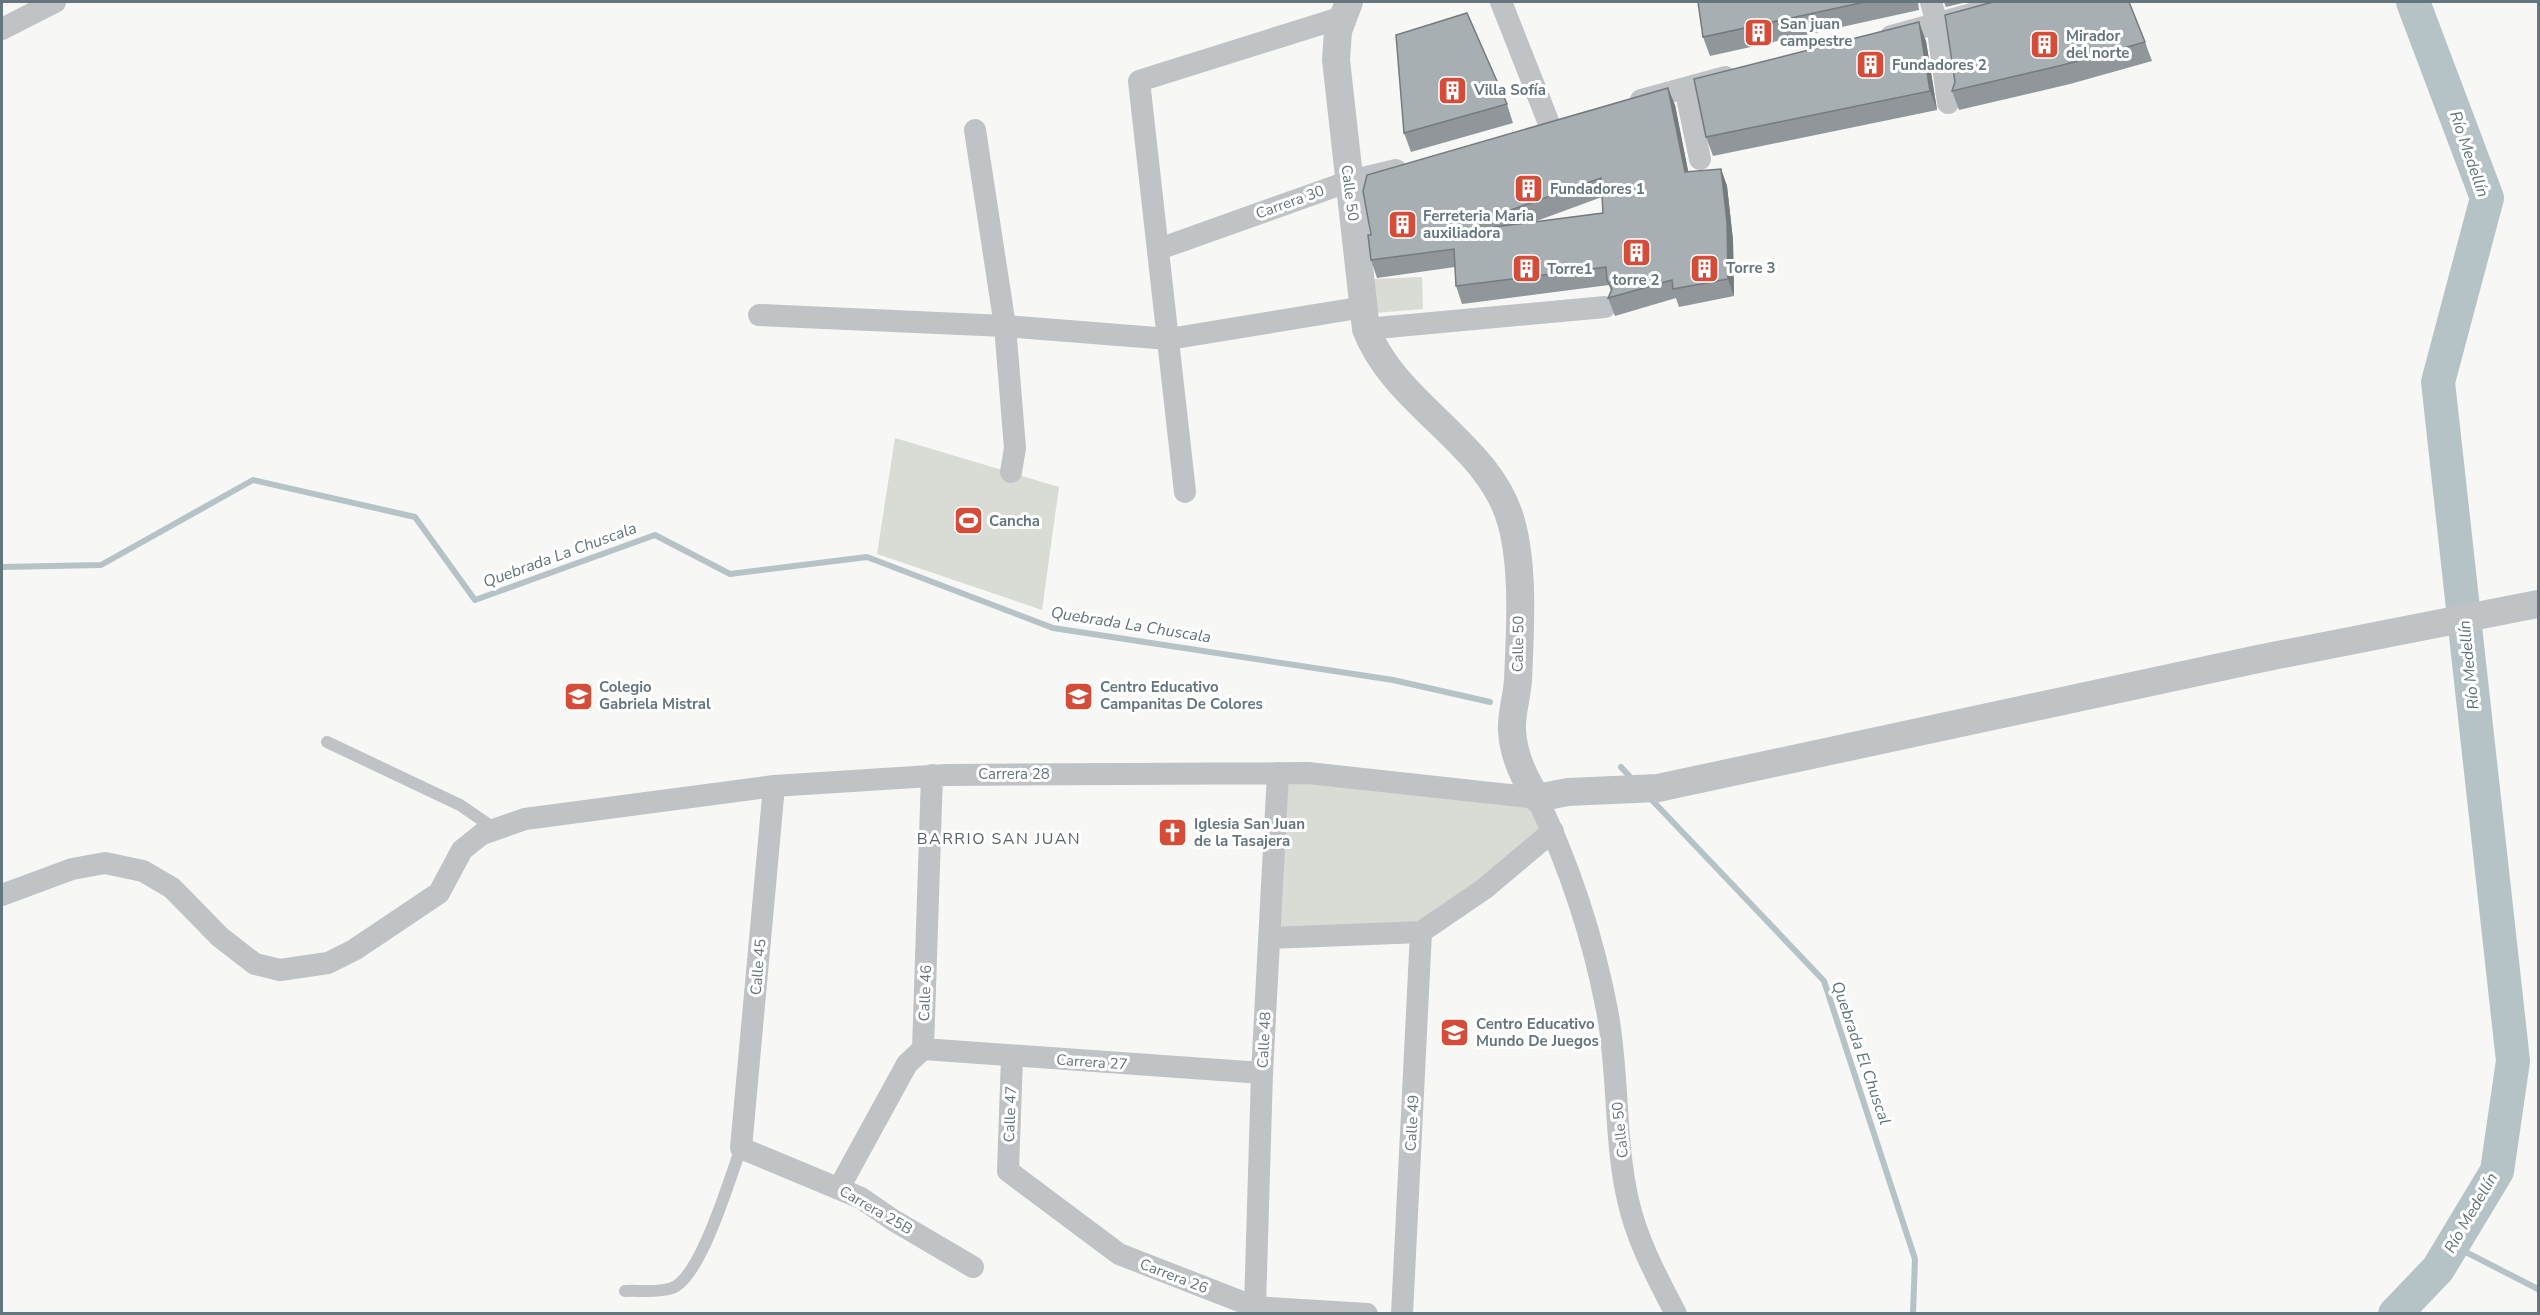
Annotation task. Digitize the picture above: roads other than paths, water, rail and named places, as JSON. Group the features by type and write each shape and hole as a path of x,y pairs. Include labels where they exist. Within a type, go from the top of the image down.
{"street":[{"path":"2,29 55,2"},
{"path":"1501,2 1550,126"},
{"path":"1930,2 1937,24 1948,103"},
{"path":"1868,42 2006,3"},
{"path":"1185,492 1139,81 1346,9"},
{"name":"Calle 50","path":"1346,9 1338,31 1335,60 1365,318 1372,345 1401,383 1480,467 1504,499 1513,526 1519,584 1518,681 1512,730 1518,760 1522,776 1537,798 1553,831 1588,927 1607,1011 1628,1199 1640,1241 1676,1314"},
{"path":"1618,107 1743,73"},
{"path":"1685,87 1700,159"},
{"path":"1527,133 1572,120"},
{"path":"975,130 1005,326 1015,448 1011,472"},
{"name":"Carrera 30","path":"1159,249 1350,181 1414,165"},
{"path":"759,315 1005,326 1169,339 1365,318 1605,307"},
{"path":"1537,798 1568,792 1658,788 2258,659 2538,604"},
{"name":"Calle 48","path":"1255,1307 1262,1073 1278,773"},
{"name":"Carrera 28","path":"2,895 72,869 105,863 143,871 172,888 220,937 255,964 280,970 328,963 354,951 439,893 462,850 482,834 525,819 774,786 932,775 1308,773 1537,798"},
{"name":"Calle 46","path":"922,1048 932,775"},
{"name":"Calle 45","path":"741,1148 774,786"},
{"path":"1269,938 1421,932 1484,889 1553,831"},
{"name":"Calle 49","path":"1402,1314 1421,932"},
{"path":"839,1188 908,1064 922,1048"},
{"name":"Carrera 27","path":"922,1048 1012,1057 1262,1073"},
{"name":"Calle 47","path":"1008,1171 1012,1057"},
{"name":"Carrera 25B","path":"741,1148 861,1198 893,1220 973,1267"},
{"name":"Carrera 26","path":"1008,1171 1119,1254 1255,1307 1366,1314"}],"lane":[{"path":"327,742 460,805 495,830"},
{"path":"625,1291 673,1288 691,1273 701,1256 741,1148"}],"waterway":[{"name":"Río Medellín","path":"2395,1314 2438,1269 2497,1171 2513,1061 2438,382 2487,198 2413,2"},
{"name":"Quebrada La Chuscala","path":"2,567 101,565 253,480 415,517 475,600 655,535 730,574 867,557 1053,628 1393,680 1490,702"},
{"name":"Quebrada El Chuscal","path":"1621,767 1633,780"},
{"name":"Quebrada El Chuscal","path":"1650,798 1824,981 1915,1259 1913,1314"},
{"path":"2452,1245 2538,1289"}],"place":[{"name":"San juan campestre","path":"1759,33"},
{"name":"Mirador del norte","path":"2045,45"},
{"name":"Fundadores 2","path":"1871,65"},
{"name":"Villa Sofía","path":"1453,90"},
{"name":"Fundadores 1","path":"1529,189"},
{"name":"Ferreteria Maria auxiliadora","path":"1402,225"},
{"name":"torre 2","path":"1636,253"},
{"name":"Torre 3","path":"1705,268"},
{"name":"Torre1","path":"1526,269"},
{"name":"Cancha","path":"968,521"},
{"name":"Colegio Gabriela Mistral","path":"578,696"},
{"name":"Centro Educativo Campanitas De Colores","path":"1079,696"},
{"name":"Iglesia San Juan de la Tasajera","path":"1173,833"},
{"name":"Centro Educativo Mundo De Juegos","path":"1455,1033"}],"district":[{"name":"BARRIO SAN JUAN","path":"999,839"}]}
